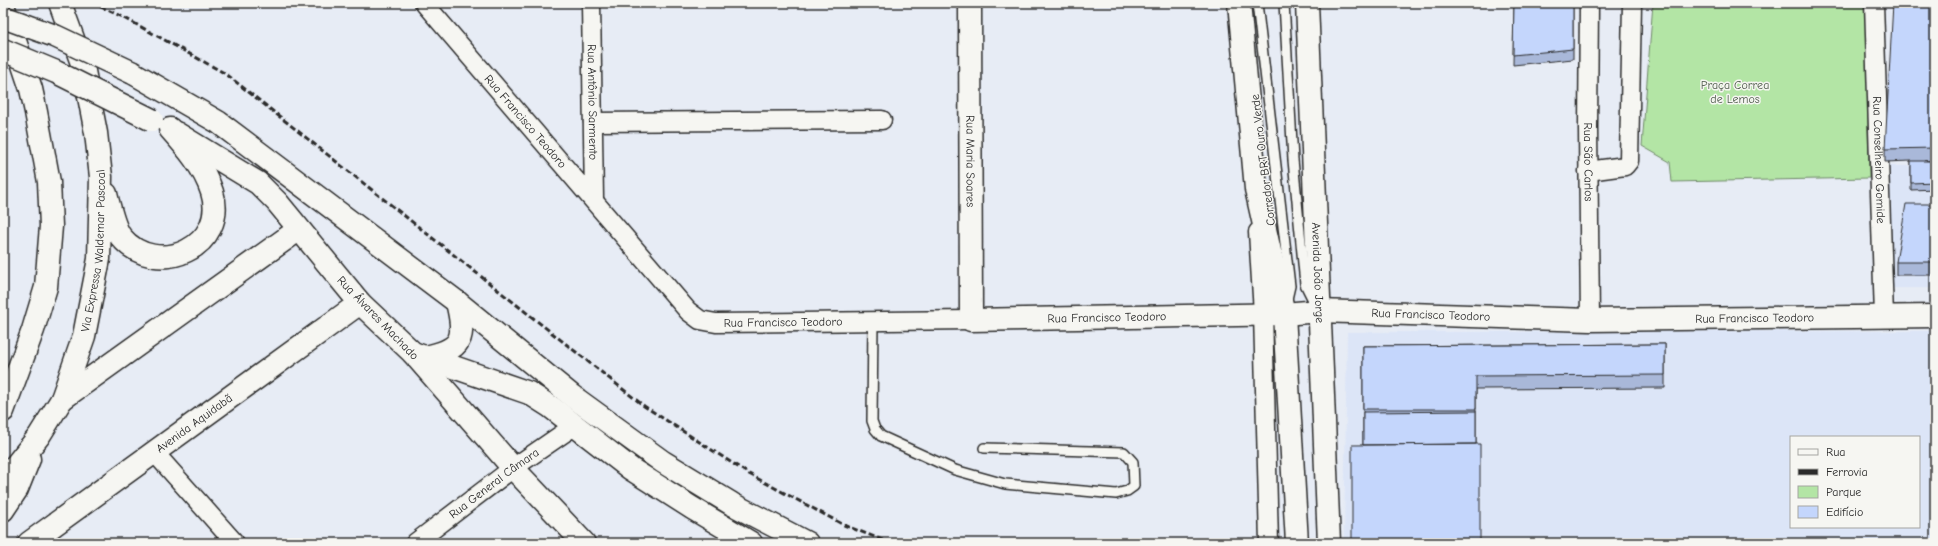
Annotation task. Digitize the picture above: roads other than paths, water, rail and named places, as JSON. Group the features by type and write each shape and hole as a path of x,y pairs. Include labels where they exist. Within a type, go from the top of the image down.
{"main road":[{"name":"Via Expressa Waldemar Pascoal","path":"3,481 39,436 62,399 84,336 99,259 101,177 96,133 83,66 60,3"},
{"name":"Rua Maria Soares","path":"970,3 971,320"},
{"path":"1239,3 1256,189 1273,313 1297,543"},
{"name":"Avenida João Jorge","path":"1307,3 1329,543"},
{"path":"3,5 31,89 41,134 49,182 51,226 46,287 33,330 3,412"},
{"path":"3,17 55,36 133,73 218,122 457,302 572,396 663,462 732,504 807,543"},
{"name":"Rua Álvares Machado","path":"3,50 56,72 161,124 258,183 277,202 298,230 360,303 419,355 513,468 584,543"},
{"path":"101,177 111,213 120,236 135,250 152,257 173,257 192,249 206,234 214,214 212,193 202,169 190,151 161,124"},
{"path":"62,399 298,230"},
{"path":"419,355 449,350 460,338 461,319 457,302"},
{"name":"Avenida Aquidabã","path":"29,543 360,303"},
{"name":"Rua Francisco Teodoro","path":"971,320 1319,311 1590,320 1935,316"},
{"path":"419,355 529,392 631,469 751,543"},
{"path":"3,510 17,489 39,436"}],"street":[{"name":"Rua Francisco Teodoro","path":"424,3 688,311 700,320 716,322 971,320"},
{"name":"Rua Antônio Sarmento","path":"591,3 594,200"},
{"name":"Rua São Carlos","path":"1589,3 1588,171 1590,320"},
{"path":"1588,171 1625,166 1629,161 1632,3"},
{"name":"Rua Conselheiro Gomide","path":"1874,3 1884,317"},
{"path":"593,122 882,120"},
{"path":"1269,543 1273,313"},
{"name":"Rua General Câmara","path":"415,543 513,468 574,426"},
{"path":"154,452 235,543"}],"lane":[{"name":"Corredor BRT Ouro Verde","path":"1257,3 1290,286 1273,313"},
{"path":"1284,3 1293,160 1305,284 1319,311"},
{"path":"873,321 872,421 875,429 881,436 955,470 1005,484 1116,494 1127,491 1134,486 1133,462 1124,452 984,448"}],"railway":[{"path":"92,3 123,17 226,74 644,406 749,474 844,525 890,543"}],"park label":[{"name":"Praça Correa de Lemos","path":"1735,92"}]}
